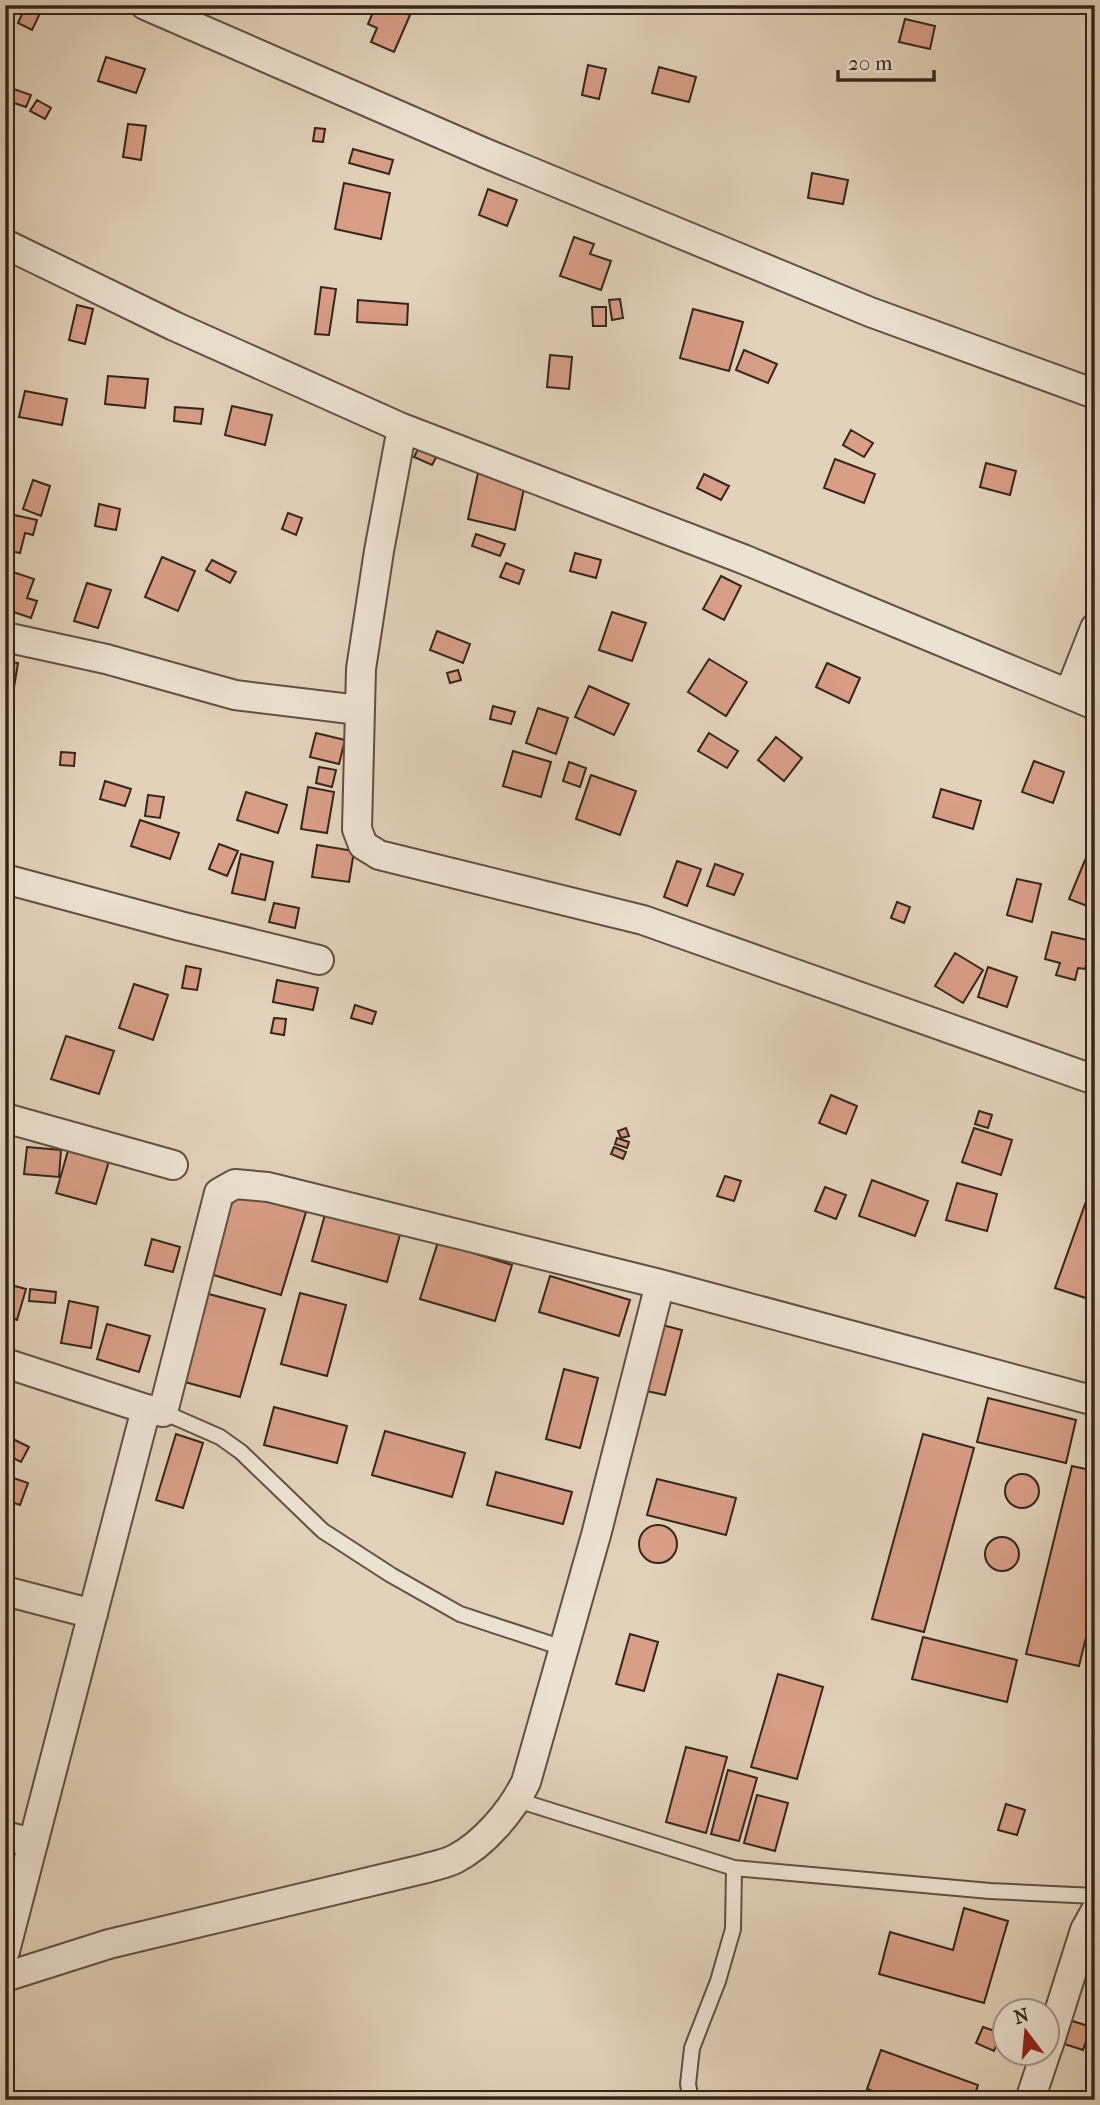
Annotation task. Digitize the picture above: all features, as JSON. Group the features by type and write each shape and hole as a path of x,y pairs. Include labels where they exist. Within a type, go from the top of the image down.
{"street":[{"path":"145,5 485,153 870,313 1095,394"},
{"path":"5,244 174,326 402,428 743,559 1095,705"},
{"path":"402,428 363,656 359,710 357,829 363,845 379,855 643,920 1095,1080"},
{"path":"1069,694 1095,628"},
{"path":"5,637 106,659 235,695 359,710"},
{"path":"5,880 319,960"},
{"path":"5,1118 173,1165"},
{"path":"5,1951 93,1614 219,1193 235,1184 268,1187 660,1284 1095,1401"},
{"path":"5,1978 109,1944 423,1869 455,1859 481,1840 517,1800 526,1782 596,1535 660,1284"},
{"path":"5,1363 155,1410"},
{"path":"5,1591 93,1614"},
{"path":"5,1836 33,1843"},
{"path":"1062,2003 1085,1930 1095,1912"},
{"path":"1030,2100 1042,2066"}],"lane":[{"path":"155,1410 220,1437 241,1452 323,1531 391,1575 460,1614 563,1648"},
{"path":"517,1800 734,1867 990,1891 1095,1896"},
{"path":"691,2100 688,2084 692,2048 718,1981 733,1929 734,1867"}],"building":[{"path":"26,5 44,5 32,30 18,23"},
{"path":"376,5 385,5 410,15 394,52 371,42 377,28 368,24"},
{"path":"905,19 935,26 930,49 899,42"},
{"path":"106,57 145,69 136,93 98,81"},
{"path":"588,65 606,69 599,99 582,95"},
{"path":"659,67 696,77 689,102 652,93"},
{"path":"8,87 31,95 26,107 5,100"},
{"path":"37,100 51,108 45,119 30,111"},
{"path":"128,124 146,126 141,160 123,157"},
{"path":"315,128 325,129 323,142 313,141"},
{"path":"353,149 393,160 389,174 349,163"},
{"path":"812,173 848,180 843,204 808,198"},
{"path":"344,183 390,193 381,239 335,229"},
{"path":"488,189 517,200 507,226 479,215"},
{"path":"574,237 594,244 590,254 611,261 601,290 560,276"},
{"path":"321,287 336,289 329,335 315,334"},
{"path":"620,299 623,318 612,320 609,300"},
{"path":"358,300 408,304 407,325 357,322"},
{"path":"77,305 93,309 85,344 69,340"},
{"path":"592,307 606,307 606,326 593,326"},
{"path":"693,309 743,322 729,371 680,358"},
{"path":"744,350 777,364 768,383 736,370"},
{"path":"550,355 572,357 569,389 547,387"},
{"path":"108,376 148,379 145,408 105,404"},
{"path":"25,391 67,399 62,425 19,417"},
{"path":"232,406 272,415 265,445 225,435"},
{"path":"175,407 203,409 201,424 174,421"},
{"path":"851,430 873,443 864,457 843,445"},
{"path":"420,445 438,454 432,465 414,457"},
{"path":"835,459 875,474 864,503 824,488"},
{"path":"986,463 1016,471 1010,495 980,487"},
{"path":"478,473 525,484 515,530 468,519"},
{"path":"704,474 729,486 721,500 697,488"},
{"path":"33,480 50,486 41,516 23,509"},
{"path":"99,504 120,509 116,530 95,526"},
{"path":"5,513 37,520 33,535 25,533 20,553 5,550"},
{"path":"288,513 302,518 296,535 282,529"},
{"path":"476,534 505,544 500,556 472,546"},
{"path":"575,553 601,560 596,578 570,571"},
{"path":"162,557 195,571 178,611 145,597"},
{"path":"212,560 236,572 230,583 206,570"},
{"path":"506,563 524,570 519,584 500,577"},
{"path":"10,571 34,579 27,598 37,601 31,618 5,609 5,586"},
{"path":"721,576 741,586 724,620 703,609"},
{"path":"87,583 111,590 98,628 74,621"},
{"path":"612,612 646,623 632,661 599,650"},
{"path":"437,631 470,644 463,663 430,650"},
{"path":"709,659 747,682 726,716 688,692"},
{"path":"5,661 18,663 11,705 5,704"},
{"path":"827,663 860,678 849,703 816,687"},
{"path":"458,670 461,680 450,683 447,673"},
{"path":"589,686 629,704 614,735 575,717"},
{"path":"493,706 515,712 511,724 490,719"},
{"path":"538,708 568,718 556,754 526,743"},
{"path":"316,733 345,740 339,764 310,757"},
{"path":"709,733 738,751 727,768 698,751"},
{"path":"776,737 802,758 784,781 758,760"},
{"path":"513,751 551,762 541,797 503,786"},
{"path":"61,752 75,753 74,766 60,765"},
{"path":"1034,761 1064,772 1053,803 1022,792"},
{"path":"569,762 586,768 580,787 563,781"},
{"path":"319,767 336,770 332,787 316,783"},
{"path":"591,775 636,791 620,835 576,819"},
{"path":"105,781 131,789 125,806 100,799"},
{"path":"308,787 334,792 327,833 301,829"},
{"path":"941,789 981,801 973,829 933,817"},
{"path":"246,792 287,805 278,833 237,820"},
{"path":"148,795 164,797 160,818 145,816"},
{"path":"140,820 179,833 170,859 131,846"},
{"path":"219,844 238,851 227,876 209,869"},
{"path":"317,845 354,851 349,882 312,877"},
{"path":"241,854 273,862 265,900 232,893"},
{"path":"1085,860 1095,864 1095,909 1069,899"},
{"path":"677,861 701,869 687,906 664,897"},
{"path":"715,864 743,874 734,895 707,886"},
{"path":"1017,879 1041,884 1032,922 1007,915"},
{"path":"897,902 910,907 904,923 891,918"},
{"path":"274,903 299,908 295,928 269,922"},
{"path":"1052,932 1092,941 1085,969 1078,968 1075,980 1056,975 1060,963 1045,959"},
{"path":"955,953 983,970 963,1003 935,986"},
{"path":"186,966 201,969 197,990 182,988"},
{"path":"988,967 1017,977 1007,1007 978,997"},
{"path":"277,980 318,988 313,1010 273,1002"},
{"path":"134,984 168,995 153,1040 119,1028"},
{"path":"355,1005 376,1012 372,1024 351,1018"},
{"path":"274,1018 286,1019 284,1035 271,1033"},
{"path":"66,1036 114,1051 99,1094 51,1079"},
{"path":"831,1095 857,1106 846,1134 819,1123"},
{"path":"979,1111 992,1115 988,1128 975,1124"},
{"path":"626,1128 629,1136 621,1138 618,1131"},
{"path":"974,1128 1012,1140 1001,1175 962,1162"},
{"path":"617,1138 629,1142 627,1148 615,1144"},
{"path":"27,1147 61,1150 59,1177 24,1174"},
{"path":"69,1147 110,1158 96,1204 56,1193"},
{"path":"614,1147 626,1152 623,1159 611,1154"},
{"path":"725,1176 741,1181 734,1201 717,1196"},
{"path":"872,1180 928,1201 915,1236 859,1216"},
{"path":"1095,1182 1095,1301 1055,1288"},
{"path":"957,1183 997,1194 987,1231 946,1220"},
{"path":"825,1187 846,1195 836,1219 815,1211"},
{"path":"235,1192 306,1212 281,1295 210,1274"},
{"path":"326,1211 401,1231 387,1282 312,1261"},
{"path":"152,1239 180,1247 173,1272 145,1265"},
{"path":"438,1242 512,1265 495,1321 420,1299"},
{"path":"550,1276 630,1300 619,1336 539,1312"},
{"path":"7,1284 26,1289 17,1320 5,1316"},
{"path":"30,1289 56,1292 55,1303 29,1301"},
{"path":"205,1293 265,1309 240,1397 181,1381"},
{"path":"300,1293 346,1305 327,1376 281,1364"},
{"path":"69,1301 98,1307 91,1348 61,1343"},
{"path":"107,1324 150,1336 139,1372 97,1359"},
{"path":"658,1324 682,1330 665,1395 642,1390"},
{"path":"564,1369 598,1378 580,1448 546,1439"},
{"path":"988,1398 1076,1420 1066,1463 977,1442"},
{"path":"274,1407 347,1426 337,1463 264,1445"},
{"path":"385,1431 465,1453 452,1497 372,1475"},
{"path":"176,1434 203,1443 183,1508 156,1500"},
{"path":"923,1434 974,1448 924,1632 872,1619"},
{"path":"5,1435 29,1447 21,1462 5,1454"},
{"path":"1072,1466 1095,1471 1095,1600 1079,1666 1026,1654"},
{"path":"496,1472 572,1492 563,1524 487,1505"},
{"path":"1022,1474 1034,1479 1039,1491 1034,1503 1022,1508 1010,1503 1005,1491 1010,1479"},
{"path":"5,1475 28,1483 20,1505 5,1500"},
{"path":"657,1479 736,1498 726,1535 647,1515"},
{"path":"658,1525 672,1530 677,1544 672,1558 658,1563 644,1558 639,1544 644,1530"},
{"path":"1002,1537 1014,1542 1019,1554 1014,1566 1002,1571 990,1566 985,1554 990,1542"},
{"path":"5,1627 12,1629 5,1649"},
{"path":"630,1634 658,1642 644,1691 616,1684"},
{"path":"923,1637 1017,1660 1007,1702 912,1679"},
{"path":"778,1674 823,1687 797,1779 751,1767"},
{"path":"686,1747 727,1757 706,1833 666,1822"},
{"path":"728,1770 757,1778 739,1841 711,1834"},
{"path":"757,1795 788,1803 775,1851 744,1843"},
{"path":"1006,1804 1025,1810 1017,1835 998,1830"},
{"path":"964,1908 1008,1921 984,2003 879,1974 890,1932 953,1950"},
{"path":"1063,2018 1091,2027 1083,2050 1062,2043"},
{"path":"983,2027 992,2030 992,2050 976,2043"},
{"path":"881,2050 978,2085 973,2100 897,2100 867,2089"}]}
